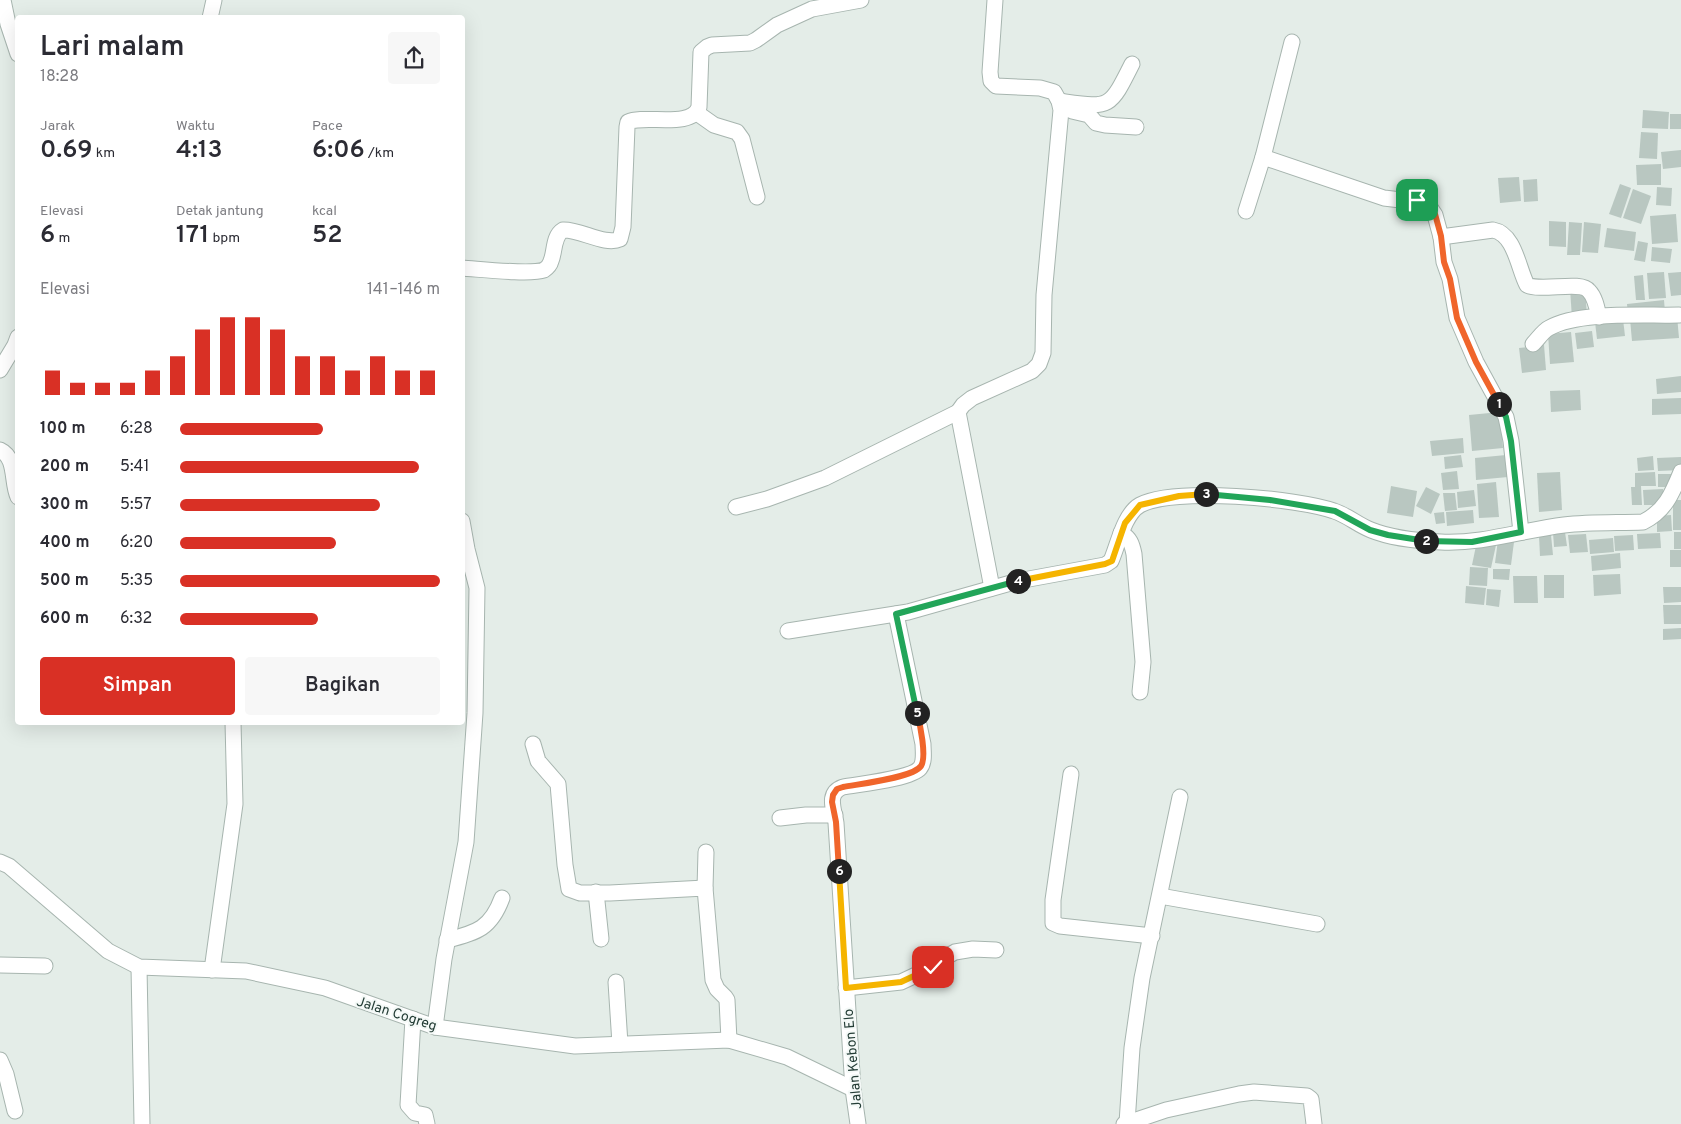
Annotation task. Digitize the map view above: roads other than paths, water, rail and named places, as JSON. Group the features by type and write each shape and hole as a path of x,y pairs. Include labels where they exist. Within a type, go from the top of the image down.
{"street":[{"path":"3,0 15,45"},
{"path":"211,15 214,0"},
{"path":"697,114 699,107 701,52 703,49 718,44 750,43 777,25 812,9 862,0"},
{"path":"736,507 766,499 825,478 958,412 972,398 1032,371 1039,364 1043,353 1044,341 1044,295 1060,105 1054,92 996,86 991,81 995,0"},
{"path":"1246,211 1263,157 1292,42"},
{"path":"1060,105 1101,105 1110,102 1119,92 1132,64"},
{"path":"1060,105 1087,114 1096,123 1136,127"},
{"path":"697,114 714,125 737,132 742,139 757,197"},
{"path":"465,268 515,271 538,271 545,269 550,264 557,236 562,230 587,234 609,241 620,239 623,227 628,122 679,118 697,114"},
{"path":"1263,157 1384,198 1409,201 1423,200 1427,202 1435,214 1441,236 1444,262 1451,285 1457,318 1476,362 1506,417 1511,441 1521,532"},
{"path":"1441,236 1498,231 1507,238 1528,285 1536,287 1562,286 1587,288 1595,302 1599,317"},
{"path":"1533,344 1548,328 1574,319 1599,317 1680,318"},
{"path":"0,370 15,345"},
{"path":"958,412 992,588"},
{"path":"0,449 15,447"},
{"path":"0,449 5,452 10,460 15,482"},
{"path":"788,631 896,614 992,588 1105,564 1112,561 1121,533 1133,512 1140,505 1179,496 1207,494 1270,500 1335,511 1370,530 1388,535 1414,540 1472,542 1566,525 1644,522 1655,516 1676,496 1681,472"},
{"path":"1121,533 1132,544 1134,554 1143,662 1140,692"},
{"path":"435,1027 447,940 466,842 475,704 477,588 465,534"},
{"name":"Jalan Kebon Elo","path":"858,1124 853,1089 835,815 832,802 833,795 837,789 905,776 921,767 923,761 922,744 918,717 896,614"},
{"path":"212,970 235,804 233,725"},
{"path":"532,744 538,761 558,784 565,865 568,887 572,891 610,893 705,888"},
{"path":"1071,774 1053,900 1053,922 1060,926 1152,936"},
{"path":"1180,798 1142,978 1132,1048 1126,1123 1166,1110 1254,1092 1308,1096 1313,1104 1314,1124"},
{"path":"780,818 806,815 835,815"},
{"path":"706,852 705,888 712,971 718,989 727,1000 729,1040"},
{"name":"Jalan Cogreg","path":"0,862 9,866 108,951 139,967 246,971 325,988 435,1027 574,1046 729,1040 788,1057 853,1089"},
{"path":"596,892 601,939"},
{"path":"1160,896 1317,924"},
{"path":"447,940 468,935 488,923 496,912 502,898"},
{"path":"846,988 901,982 933,967 955,952 973,949 996,950"},
{"path":"0,965 45,966"},
{"path":"139,967 142,1124"},
{"path":"616,982 620,1044"},
{"path":"413,1019 408,1105 415,1113 425,1115 427,1124"},
{"path":"0,1060 6,1074 14,1112"}]}
